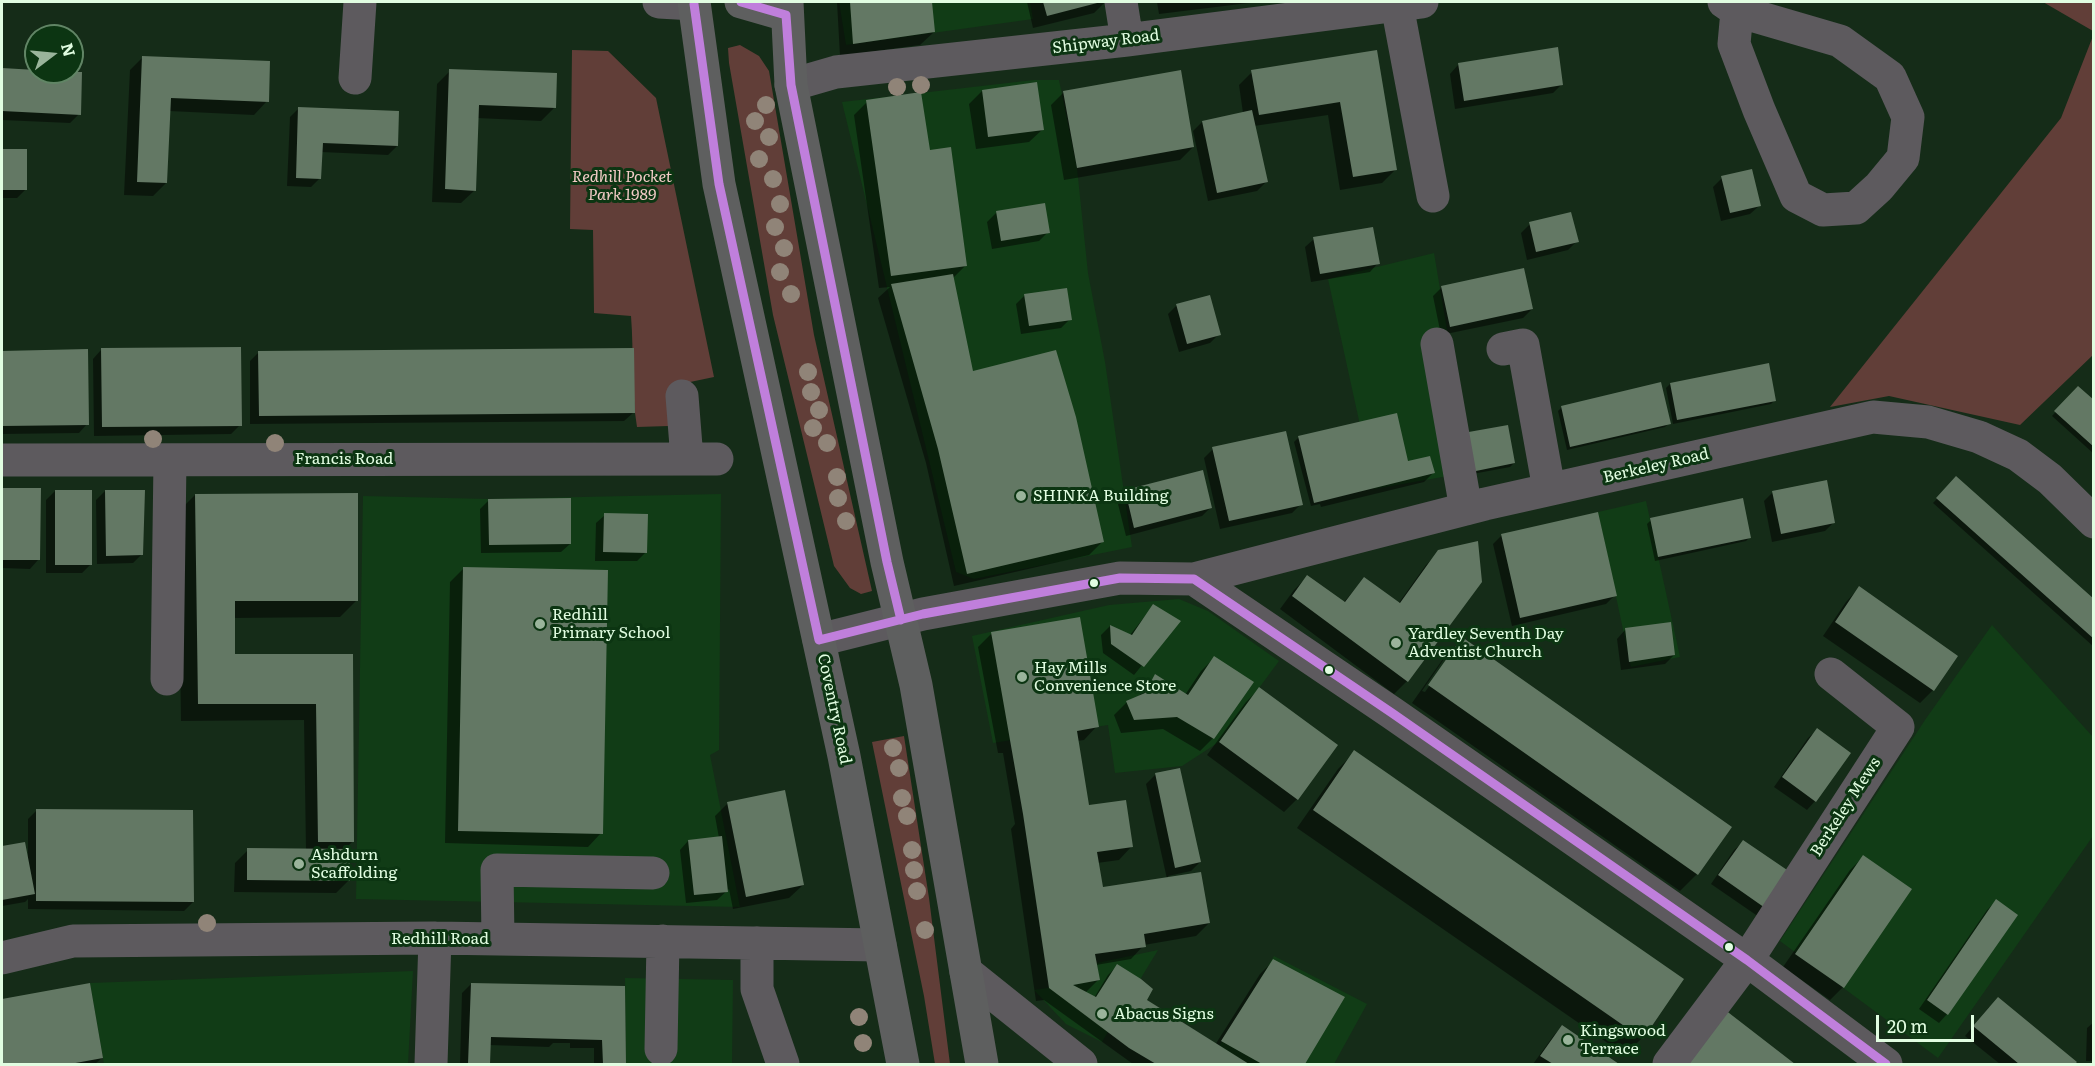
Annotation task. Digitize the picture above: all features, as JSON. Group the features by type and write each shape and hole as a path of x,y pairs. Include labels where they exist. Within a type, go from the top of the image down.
{"highway":[{"path":"694,3 740,2 786,8 791,85 882,538 916,685 981,1065"},
{"name":"Coventry Road","path":"694,3 719,184 844,756 903,1065"}],"street":[{"path":"355,78 360,2"},
{"path":"658,2 694,3"},
{"path":"1121,2 1127,40"},
{"path":"1409,3 1433,196"},
{"name":"Shipway Road","path":"791,85 836,72 1127,40 1409,3"},
{"path":"1731,6 1840,41 1890,77 1908,117 1903,158 1879,187 1856,208 1824,210 1796,196 1734,44 1731,6"},
{"path":"1437,344 1467,509"},
{"path":"1503,349 1523,345 1549,489"},
{"name":"Francis Road","path":"2,460 702,459 682,396"},
{"name":"Berkeley Road","path":"819,640 982,602 1120,578 1194,579 1549,489 1873,417 1928,422 1979,437 2018,455 2050,479 2094,522"},
{"path":"167,679 170,460"},
{"path":"1194,579 1392,712 1747,960 1886,1065"},
{"name":"Berkeley Mews","path":"1747,960 1898,727 1831,674"},
{"path":"498,939 497,870 653,873"},
{"path":"431,1065 435,938"},
{"name":"Redhill Road","path":"2,958 73,941 435,938 880,945"},
{"path":"662,1049 663,941"},
{"path":"757,943 758,989 783,1065"},
{"path":"1669,1065 1747,960"},
{"path":"966,972 1081,1065"}],"shaded area":[{"path":"839,2 1030,2 1033,19 846,45"},
{"path":"1034,80 1059,80 1077,168 1088,273 1105,362 1132,547 974,579 956,572 842,102"},
{"path":"1434,253 1471,472 1374,489 1328,279"},
{"name":"Redhill Primary School","path":"721,494 719,750 710,755 740,907 356,899 363,496 489,499"},
{"path":"1646,501 1680,657 1631,667 1598,512"},
{"path":"1179,599 1208,611 1279,661 1219,742 1182,766 1115,773 1108,725 993,743 972,636 1109,605"},
{"path":"1992,625 2093,737 2093,836 1938,1058 1780,941 1925,720"},
{"path":"1158,950 1102,1042 1066,1024 1034,990 1099,980 1097,963"},
{"path":"1274,956 1367,1004 1334,1064 1208,1064"},
{"path":"413,971 408,1064 104,1064 90,983"},
{"path":"625,978 733,980 732,1064 626,1064"}],"green space":[{"path":"2043,2 2093,2 2093,31"},
{"path":"2093,36 2093,355 2020,425 1889,396 1830,407 2061,118"},
{"path":"740,45 759,56 769,71 814,335 872,591 861,594 850,588 834,566 773,315 729,63 728,48"},
{"name":"Redhill Pocket Park 1989","path":"572,50 608,51 656,98 714,377 671,386 669,426 637,427 631,316 594,313 593,230 570,229"},
{"path":"904,736 929,898 950,1064 935,1064 924,996 872,742"}],"building":[{"path":"850,2 932,2 935,32 853,44"},
{"path":"1043,2 1101,2 1047,16"},
{"path":"1558,47 1563,85 1464,101 1458,63"},
{"path":"1377,50 1397,170 1353,177 1340,102 1259,115 1251,70"},
{"path":"142,56 270,61 269,102 171,98 167,183 137,182"},
{"path":"2,68 24,69 24,84 82,84 81,115 2,111"},
{"path":"449,69 557,73 556,108 479,105 476,191 445,189"},
{"path":"1181,70 1194,147 1077,168 1063,91"},
{"path":"1037,82 1044,130 988,137 982,90"},
{"path":"921,92 930,150 951,147 967,266 891,276 866,100"},
{"path":"298,107 399,111 398,146 323,143 321,179 296,178"},
{"path":"1252,110 1268,182 1217,193 1202,121"},
{"path":"3,149 27,149 27,190 2,190"},
{"path":"1752,169 1761,206 1730,213 1721,176"},
{"path":"1045,203 1050,233 1001,241 996,211"},
{"path":"1571,212 1579,242 1536,252 1529,222"},
{"path":"1373,227 1380,264 1320,274 1313,237"},
{"path":"1524,268 1533,309 1450,327 1441,286"},
{"path":"953,274 973,371 1056,350 1076,417 1104,542 967,574 938,449 891,284"},
{"path":"1067,288 1072,320 1029,326 1024,294"},
{"path":"1210,295 1221,335 1187,344 1176,304"},
{"path":"241,347 242,426 102,427 101,348"},
{"path":"634,348 635,413 259,416 258,351"},
{"path":"88,349 89,425 2,426 2,351"},
{"path":"1769,363 1776,401 1677,420 1670,383"},
{"path":"1661,382 1671,424 1570,447 1561,406"},
{"path":"2078,386 2094,400 2094,447 2054,411"},
{"path":"1397,413 1408,461 1430,456 1435,473 1314,503 1298,436"},
{"path":"1508,425 1515,463 1471,472 1463,433"},
{"path":"1286,431 1303,505 1229,521 1212,447"},
{"path":"1203,470 1212,508 1134,528 1125,490"},
{"path":"1956,476 2094,599 2094,639 1936,498"},
{"path":"1827,480 1835,523 1781,534 1772,491"},
{"path":"2,488 41,488 40,560 2,560"},
{"path":"55,490 92,490 92,565 55,565"},
{"path":"105,490 145,490 143,555 106,556"},
{"path":"358,493 358,601 235,601 235,654 353,654 354,842 318,842 316,704 198,704 195,494"},
{"path":"571,498 571,544 489,545 488,499"},
{"path":"1743,498 1751,538 1658,557 1650,518"},
{"path":"1598,512 1617,596 1520,618 1501,534"},
{"path":"604,513 648,514 647,553 603,552"},
{"name":"Yardley Seventh Day Adventist Church","path":"1478,541 1482,582 1408,682 1292,596 1307,575 1345,602 1364,577 1400,603 1438,550"},
{"path":"463,567 608,570 603,834 458,831"},
{"path":"1859,586 1958,656 1934,691 1835,622"},
{"path":"1153,604 1181,621 1144,667 1111,644 1110,625 1132,635"},
{"path":"1080,617 1099,727 1077,731 1089,805 1126,800 1133,847 1097,852 1103,887 1201,872 1210,923 1144,934 1146,947 1095,954 1100,980 1073,985 1096,997 1117,964 1153,989 1147,1000 1249,1064 1156,1064 1129,1048 1049,988 1023,814 991,632"},
{"path":"1671,622 1675,655 1629,662 1625,628"},
{"path":"1462,637 1732,827 1698,875 1428,685"},
{"path":"1214,656 1254,682 1214,739 1177,717 1134,720 1126,701 1145,693 1155,674 1188,695"},
{"path":"1259,687 1338,745 1298,800 1219,742"},
{"path":"1817,728 1851,753 1816,802 1782,777"},
{"path":"1354,750 1684,979 1643,1039 1313,810"},
{"path":"1180,768 1201,862 1175,868 1155,773"},
{"path":"785,790 804,885 746,897 727,802"},
{"path":"36,809 193,810 194,902 36,901"},
{"path":"722,836 728,892 694,895 688,840"},
{"path":"1743,840 1793,874 1768,910 1718,875"},
{"path":"25,842 35,894 2,900 2,846"},
{"name":"Ashdurn Scaffolding","path":"247,848 350,849 350,881 247,880"},
{"path":"1863,855 1912,889 1844,988 1795,954"},
{"path":"1996,899 2018,915 1948,1015 1927,1000"},
{"path":"1273,959 1345,997 1305,1064 1262,1064 1221,1041"},
{"path":"90,983 103,1058 70,1064 2,1064 2,999"},
{"path":"471,983 625,986 626,1064 603,1064 602,1040 491,1037 490,1064 468,1064"},
{"path":"1998,997 2077,1062 2075,1064 2019,1064 1973,1026"},
{"path":"1720,1006 1795,1064 1679,1064"},
{"name":"Kingswood Terrace","path":"1562,1025 1619,1064 1553,1064 1540,1056"}],"transit line":[{"path":"741,2 786,15 791,85 887,562 901,620"},
{"path":"694,4 719,184 819,640 923,614 1120,578 1194,579 1392,713 1747,960 1886,1064"}],"place":[{"name":"SHINKA Building","path":"1021,496"},
{"name":"Redhill Primary School","path":"540,624"},
{"name":"Yardley Seventh Day Adventist Church","path":"1396,643"},
{"name":"Hay Mills Convenience Store","path":"1022,677"},
{"name":"Ashdurn Scaffolding","path":"299,864"},
{"name":"Abacus Signs","path":"1102,1014"},
{"name":"Kingswood Terrace","path":"1568,1040"}]}
